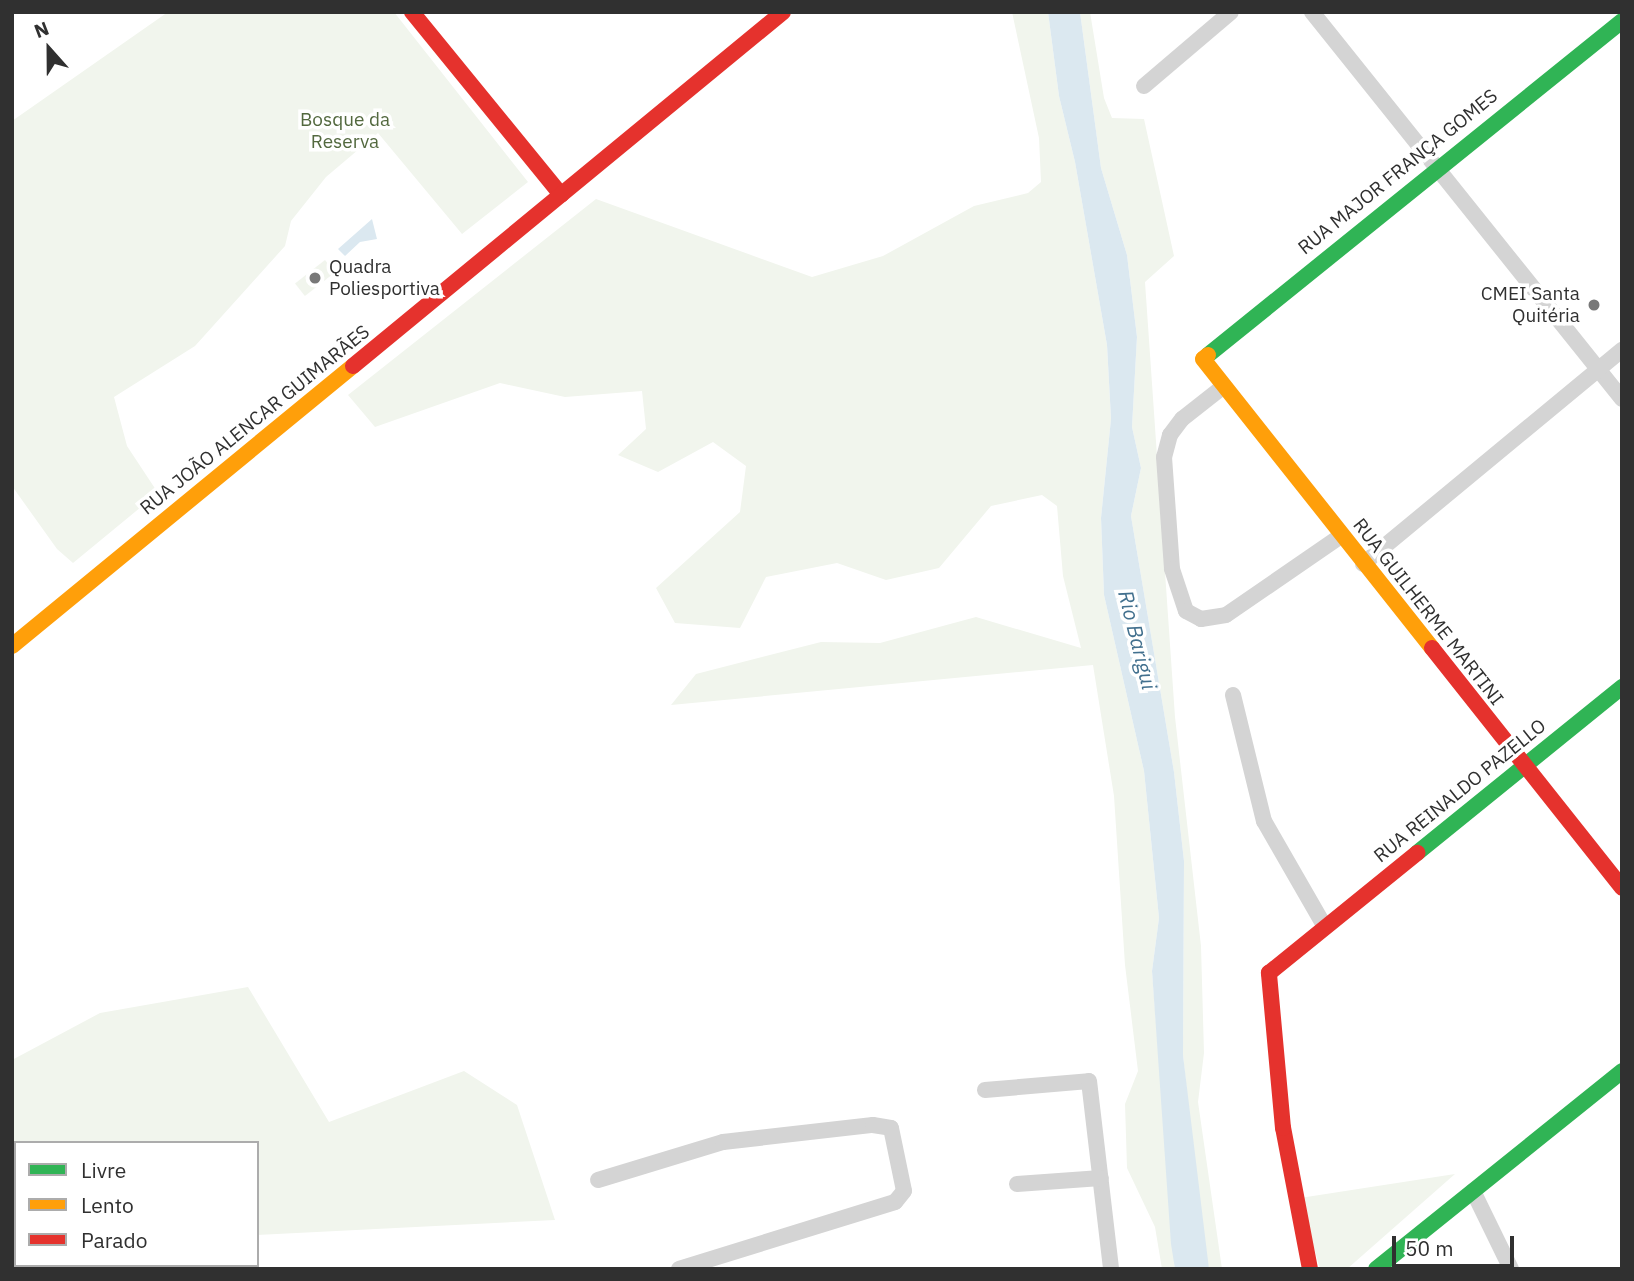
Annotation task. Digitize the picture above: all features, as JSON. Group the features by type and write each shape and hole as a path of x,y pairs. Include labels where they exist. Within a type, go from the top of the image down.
{"street":[{"path":"412,12 561,195"},
{"name":"RUA JOÃO ALENCAR GUIMARÃES","path":"12,646 783,12"},
{"path":"1144,86 1231,12"},
{"path":"1312,12 1622,399"},
{"name":"RUA MAJOR FRANÇA GOMES","path":"1203,359 1437,165 1622,21"},
{"path":"1363,564 1622,350"},
{"name":"RUA GUILHERME MARTINI","path":"1203,359 1523,767 1622,888"},
{"path":"1224,386 1182,419 1170,435 1164,457 1172,569 1186,611 1201,619 1226,615 1341,536"},
{"name":"RUA REINALDO PAZELLO","path":"1310,1269 1300,1235 1283,1128 1269,973 1622,687"},
{"path":"1233,695 1264,821 1325,928"},
{"path":"1376,1269 1622,1071"},
{"path":"985,1090 1090,1081 1111,1269"},
{"path":"598,1180 723,1142 873,1125 891,1128 904,1191 895,1202 679,1269"},
{"path":"1017,1184 1101,1178"},
{"path":"1473,1191 1511,1269"}],"green space":[{"name":"Bosque da Reserva","path":"168,12 394,12 528,182 462,234 378,133 326,177 291,221 285,246 195,346 114,397 127,446 158,493 73,563 57,549 12,486 12,121"},
{"path":"1012,12 1048,12 1059,96 1075,162 1107,345 1111,419 1101,518 1104,595 1144,771 1159,918 1152,971 1175,1269 1162,1269 1155,1227 1127,1168 1125,1104 1138,1071 1125,965 1114,796 1093,665 671,705 696,674 821,642 880,643 976,617 1081,648 1063,576 1057,506 1042,495 991,506 939,568 886,580 837,563 766,577 740,628 675,623 656,588 740,512 746,466 713,442 658,472 618,455 646,429 642,391 565,397 500,383 375,427 348,395 596,199 812,277 883,256 974,206 1028,193 1041,182 1039,138"},
{"path":"1080,12 1090,12 1104,98 1112,118 1144,119 1174,256 1145,282 1175,717 1201,946 1204,1053 1198,1102 1222,1269 1209,1269 1204,1251 1183,1055 1184,861 1174,772 1131,516 1141,468 1132,427 1137,337 1127,255 1101,168"},
{"name":"Quadra Poliesportiva","path":"325,260 335,273 305,296 295,283"},
{"path":"248,987 329,1122 464,1071 517,1105 555,1220 259,1235 259,1141 14,1141 12,1247 12,1060 100,1013"},
{"path":"1455,1174 1347,1269 1320,1269 1300,1198"}],"water":[{"name":"Rio Barigui","path":"1048,12 1080,12 1101,168 1127,255 1137,337 1132,427 1141,468 1131,516 1174,772 1184,861 1183,1055 1209,1269 1175,1269 1171,1244 1152,971 1159,918 1144,771 1104,595 1101,518 1111,419 1107,345 1075,162 1059,96"},
{"path":"372,219 377,239 360,242 345,256 338,249"}],"traffic: fast":[{"path":"1208,355 1622,21"},
{"path":"1417,853 1622,687"},
{"path":"1376,1269 1622,1071"}],"traffic: slow":[{"path":"1208,355 1203,359 1432,648"},
{"path":"12,646 353,366"}],"traffic: jam":[{"path":"412,12 561,195"},
{"path":"353,366 783,12"},
{"path":"1432,648 1622,888"},
{"path":"1310,1269 1283,1128 1269,973 1417,853"}],"place":[{"name":"Quadra Poliesportiva","path":"315,278"},
{"name":"CMEI Santa Quitéria","path":"1594,305"}]}
